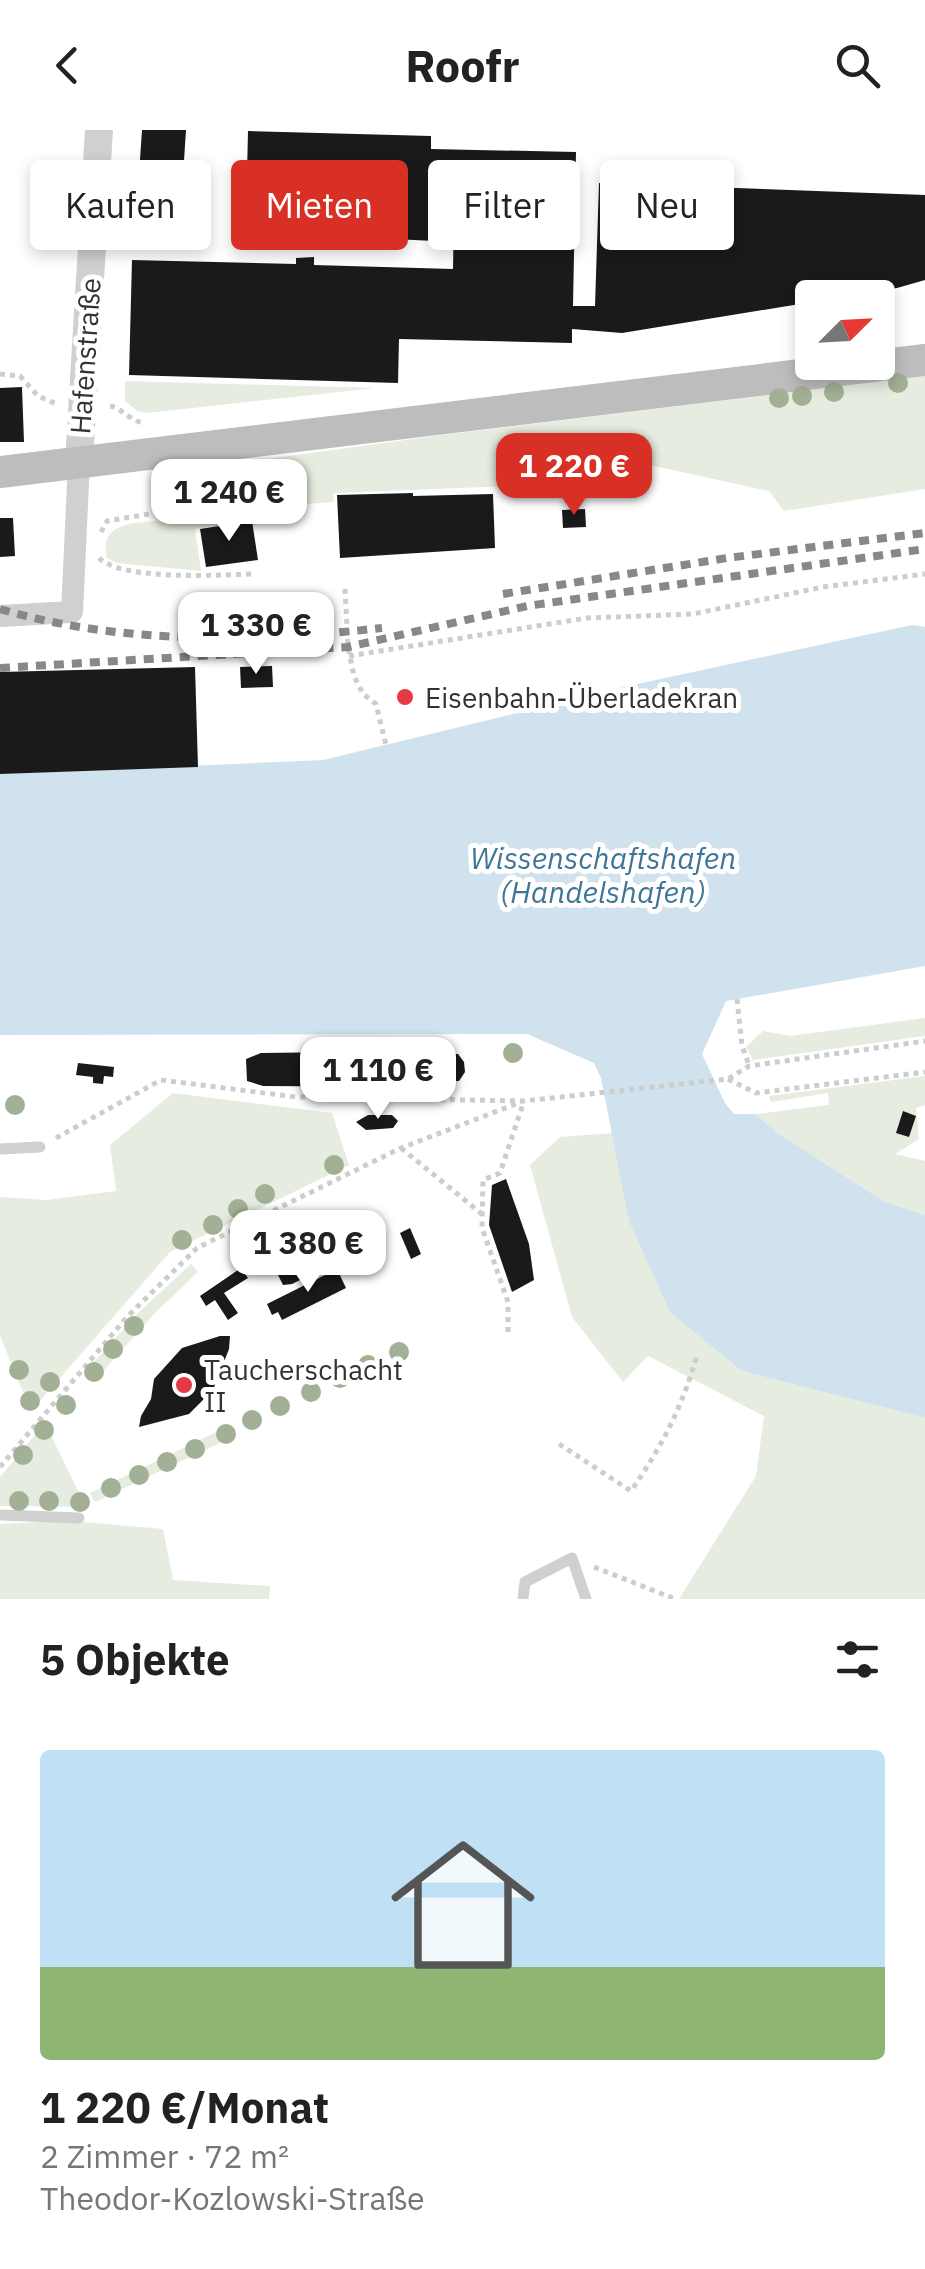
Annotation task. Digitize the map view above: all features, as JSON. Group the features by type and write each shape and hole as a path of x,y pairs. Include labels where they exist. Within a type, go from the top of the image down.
{"main road":[{"path":"0,472 925,360"}],"street":[{"name":"Hafenstraße","path":"79,462 99,130"},
{"path":"0,616 72,612 79,462"}],"lane":[{"path":"0,1149 40,1147"},
{"path":"0,1515 80,1518"},
{"path":"523,1599 524,1582 572,1558 586,1599"}],"path":[{"path":"0,374 20,376 44,400 62,406"},
{"path":"99,537 107,521 161,512 153,453"},
{"path":"99,548 100,559 105,563 128,570 209,576 253,574"},
{"path":"350,656 587,618 693,614 823,587 925,574"},
{"path":"344,589 350,656 358,685 376,704 386,745"},
{"path":"737,999 742,1046 749,1066"},
{"path":"40,1147 161,1080 296,1097 524,1101 728,1079 749,1066 925,1041"},
{"path":"728,1079 756,1093 925,1072"},
{"path":"0,1467 127,1317 197,1248 401,1148 524,1101"},
{"path":"508,1332 508,1302 482,1228 483,1180 500,1174 524,1101"},
{"path":"401,1148 482,1214"},
{"path":"559,1444 630,1491 664,1443 688,1388 697,1355"},
{"path":"572,1558 675,1599"}],"shaded area":[{"path":"925,376 925,489 784,511 769,491 586,451 588,483 334,493 333,502 236,509 235,502 216,501 218,525 195,529 201,571 117,563 107,558 108,536 114,530 134,523 167,520 164,473"},
{"path":"125,381 375,388 147,413 137,411 125,401"},
{"path":"925,1018 925,1036 753,1060 746,1047 763,1031 790,1036"},
{"path":"925,1076 925,1105 916,1108 919,1139 895,1154 925,1161 925,1215 885,1202 776,1132 756,1114 829,1105 828,1093 771,1102 769,1096"},
{"path":"173,1093 332,1113 349,1165 170,1252 31,1411 0,1336 0,1197 47,1200 116,1191 110,1145"},
{"path":"614,1133 629,1221 742,1371 925,1418 925,1599 679,1599 756,1476 764,1416 648,1356 623,1382 572,1317 530,1165 560,1137"},
{"path":"191,1264 198,1272 96,1379 86,1371 138,1313"},
{"path":"45,1423 86,1507 0,1506 0,1477"},
{"path":"225,1428 230,1438 95,1502 90,1493"},
{"path":"70,1521 163,1529 173,1580 270,1586 269,1599 0,1599 0,1524"}],"water":[{"name":"Wissenschaftshafen (Handelshafen)","path":"912,625 925,627 925,966 726,1001 702,1054 734,1114 756,1114 776,1132 885,1202 925,1215 925,1418 742,1371 670,1312 629,1221 601,1078 594,1063 527,1034 0,1035 0,774 323,760 637,684"}],"building":[{"path":"142,130 186,130 184,160 140,160"},
{"path":"248,131 431,136 431,149 576,152 576,160 428,160 428,241 408,240 408,160 247,160"},
{"path":"599,183 600,250 734,250 734,188 925,195 925,280 897,288 895,280 795,280 795,305 622,333 572,329 572,343 399,339 398,383 129,375 132,260 296,264 296,258 314,257 314,265 453,269 453,250 574,250 573,306 595,306"},
{"path":"22,387 24,442 0,442 0,388"},
{"path":"493,494 495,548 340,558 337,495"},
{"path":"585,509 586,527 563,528 562,510"},
{"path":"0,518 13,518 15,556 0,557"},
{"path":"252,521 258,560 206,567 200,529"},
{"path":"272,666 273,687 241,688 240,667"},
{"path":"195,667 198,767 0,774 0,672"},
{"path":"359,1048 458,1054 465,1072 459,1081 420,1082 407,1087 263,1086 247,1081 246,1059 261,1053 341,1052"},
{"path":"78,1063 114,1067 113,1077 104,1076 103,1084 93,1083 93,1077 76,1075"},
{"path":"903,1111 916,1116 909,1137 896,1133"},
{"path":"368,1115 392,1115 398,1121 393,1128 366,1130 356,1122"},
{"path":"506,1179 529,1244 534,1280 512,1292 489,1225 492,1185"},
{"path":"410,1228 421,1254 411,1259 400,1233"},
{"path":"343,1239 349,1252 342,1259 283,1285 276,1271 283,1265 333,1240"},
{"path":"241,1268 248,1278 224,1293 238,1313 228,1320 215,1300 206,1306 200,1296"},
{"path":"337,1269 346,1288 282,1320 278,1312 272,1315 267,1304"},
{"name":"Taucherschacht II","path":"230,1336 229,1349 213,1390 189,1414 139,1427 151,1399 154,1379 182,1348"}],"railway":[{"path":"503,594 727,558 925,533"},
{"path":"0,668 348,647 527,606 925,549"},
{"path":"0,609 46,621 142,635 238,638 382,628"}],"place":[{"name":"Eisenbahn-Überladekran","path":"405,697"},
{"name":"Taucherschacht II","path":"184,1385"}]}
